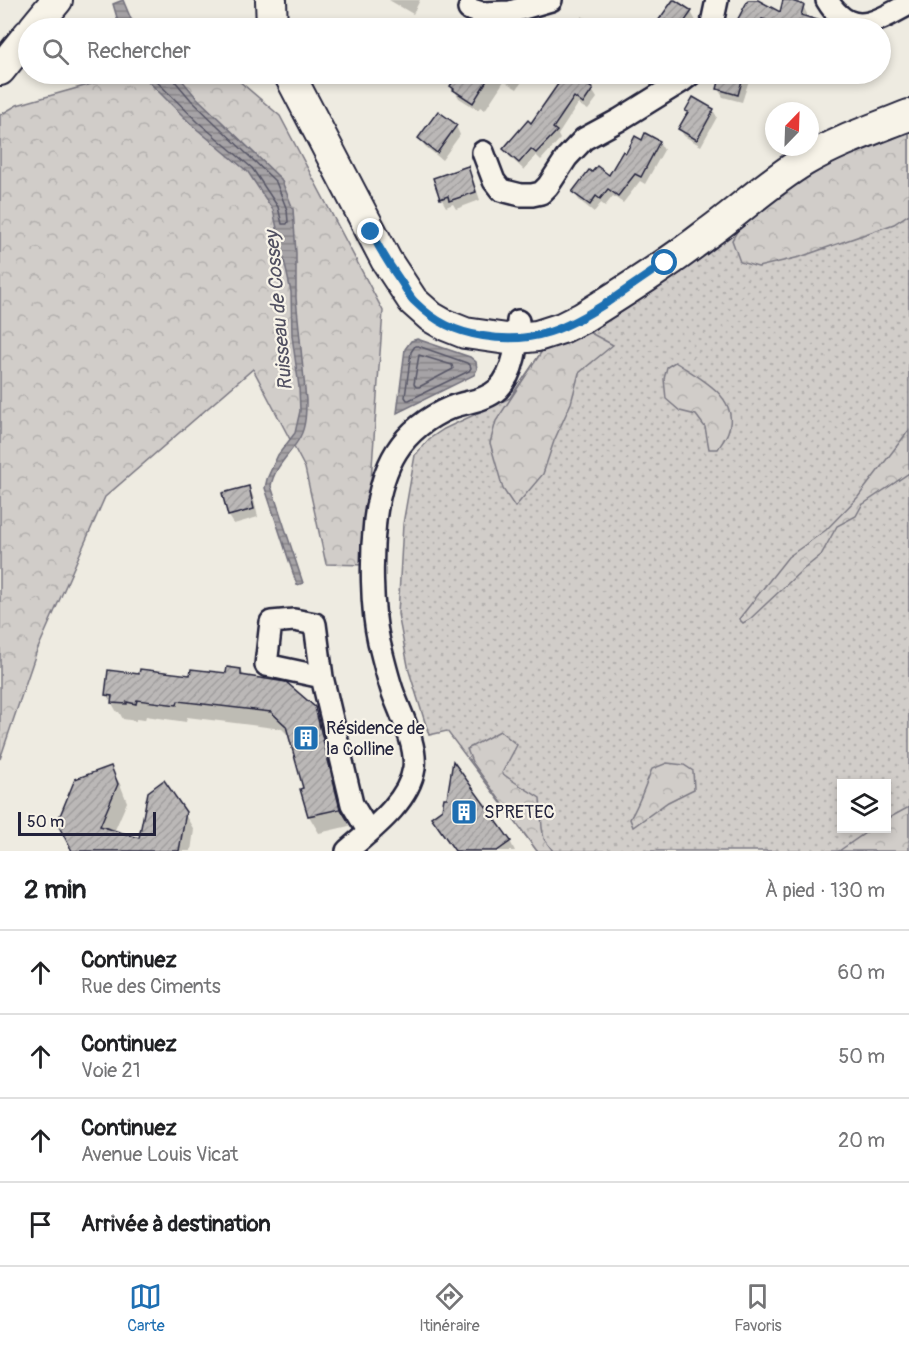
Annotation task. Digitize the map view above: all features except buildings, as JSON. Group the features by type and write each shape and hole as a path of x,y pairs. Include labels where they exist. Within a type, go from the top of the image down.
{"main road":[{"path":"42,18 57,0"},
{"path":"271,0 272,18"},
{"path":"0,70 18,48"},
{"path":"294,84 395,274 442,306 473,316 499,320 517,330 537,336 562,328 582,318 705,236 779,177 805,160 848,139 909,115"},
{"path":"819,137 909,100"},
{"path":"517,330 596,291 714,210 786,156"}],"street":[{"path":"469,9 482,13 510,12 551,0"},
{"path":"713,18 717,0"},
{"path":"827,0 843,18"},
{"path":"882,18 909,4"},
{"path":"483,152 494,181 501,190 521,195 541,193 567,157 584,139 677,84"},
{"path":"346,851 369,832 401,799 410,783 414,768 414,752 392,690 378,640 373,596 375,522 386,469 408,436 421,424 437,414 484,398 497,390 512,368 517,330"},
{"path":"322,677 352,804 369,832"}],"green space":[{"path":"92,84 243,84 280,116 383,311 365,565 326,564 305,468 253,369 105,497 36,653 0,759 0,115 17,105"},
{"path":"909,128 909,851 537,851 447,731 429,735 409,671 398,614 403,524 415,455 429,439 444,429 510,398 542,351 585,330 743,221"},
{"path":"909,128 909,214 894,224 800,257 758,267 740,262 732,240 743,221 822,164"},
{"path":"585,330 613,345 579,373 571,403 554,441 543,474 515,507 503,489 490,443 496,421 542,351"},
{"path":"675,362 706,382 723,399 729,409 728,432 718,449 709,449 705,427 696,415 680,411 666,399 664,379 667,367"},
{"path":"909,430 909,473 862,505 856,516 837,526 821,555 743,623 739,619 788,557 826,530 858,497"},
{"path":"500,731 517,745 502,773 540,798 544,839 553,851 537,851 472,762 467,749"},
{"path":"667,763 684,765 693,771 694,789 668,802 633,827 630,819 652,769"},
{"path":"909,807 909,851 839,851 865,833 891,833 891,817"}],"water":[{"path":"123,0 131,18 117,18 113,4"},
{"path":"151,84 185,84 281,179 293,209 296,298 306,414 300,437 279,466 271,486 303,583 297,585 265,488 278,455 295,433 300,411 292,336 291,292 273,210 248,172 193,126"},
{"path":"417,339 470,357 476,362 477,369 474,375 397,413 405,349 411,341"}],"place":[{"name":"Résidence de la Colline","path":"306,738"},
{"name":"SPRETEC","path":"464,812"}],"route":[{"path":"371,232 413,301 431,317 445,325 465,333 488,337 517,339 537,336 562,328 582,318 665,263"}],"water label":[{"name":"Ruisseau de Cossey","path":"278,311"}]}
